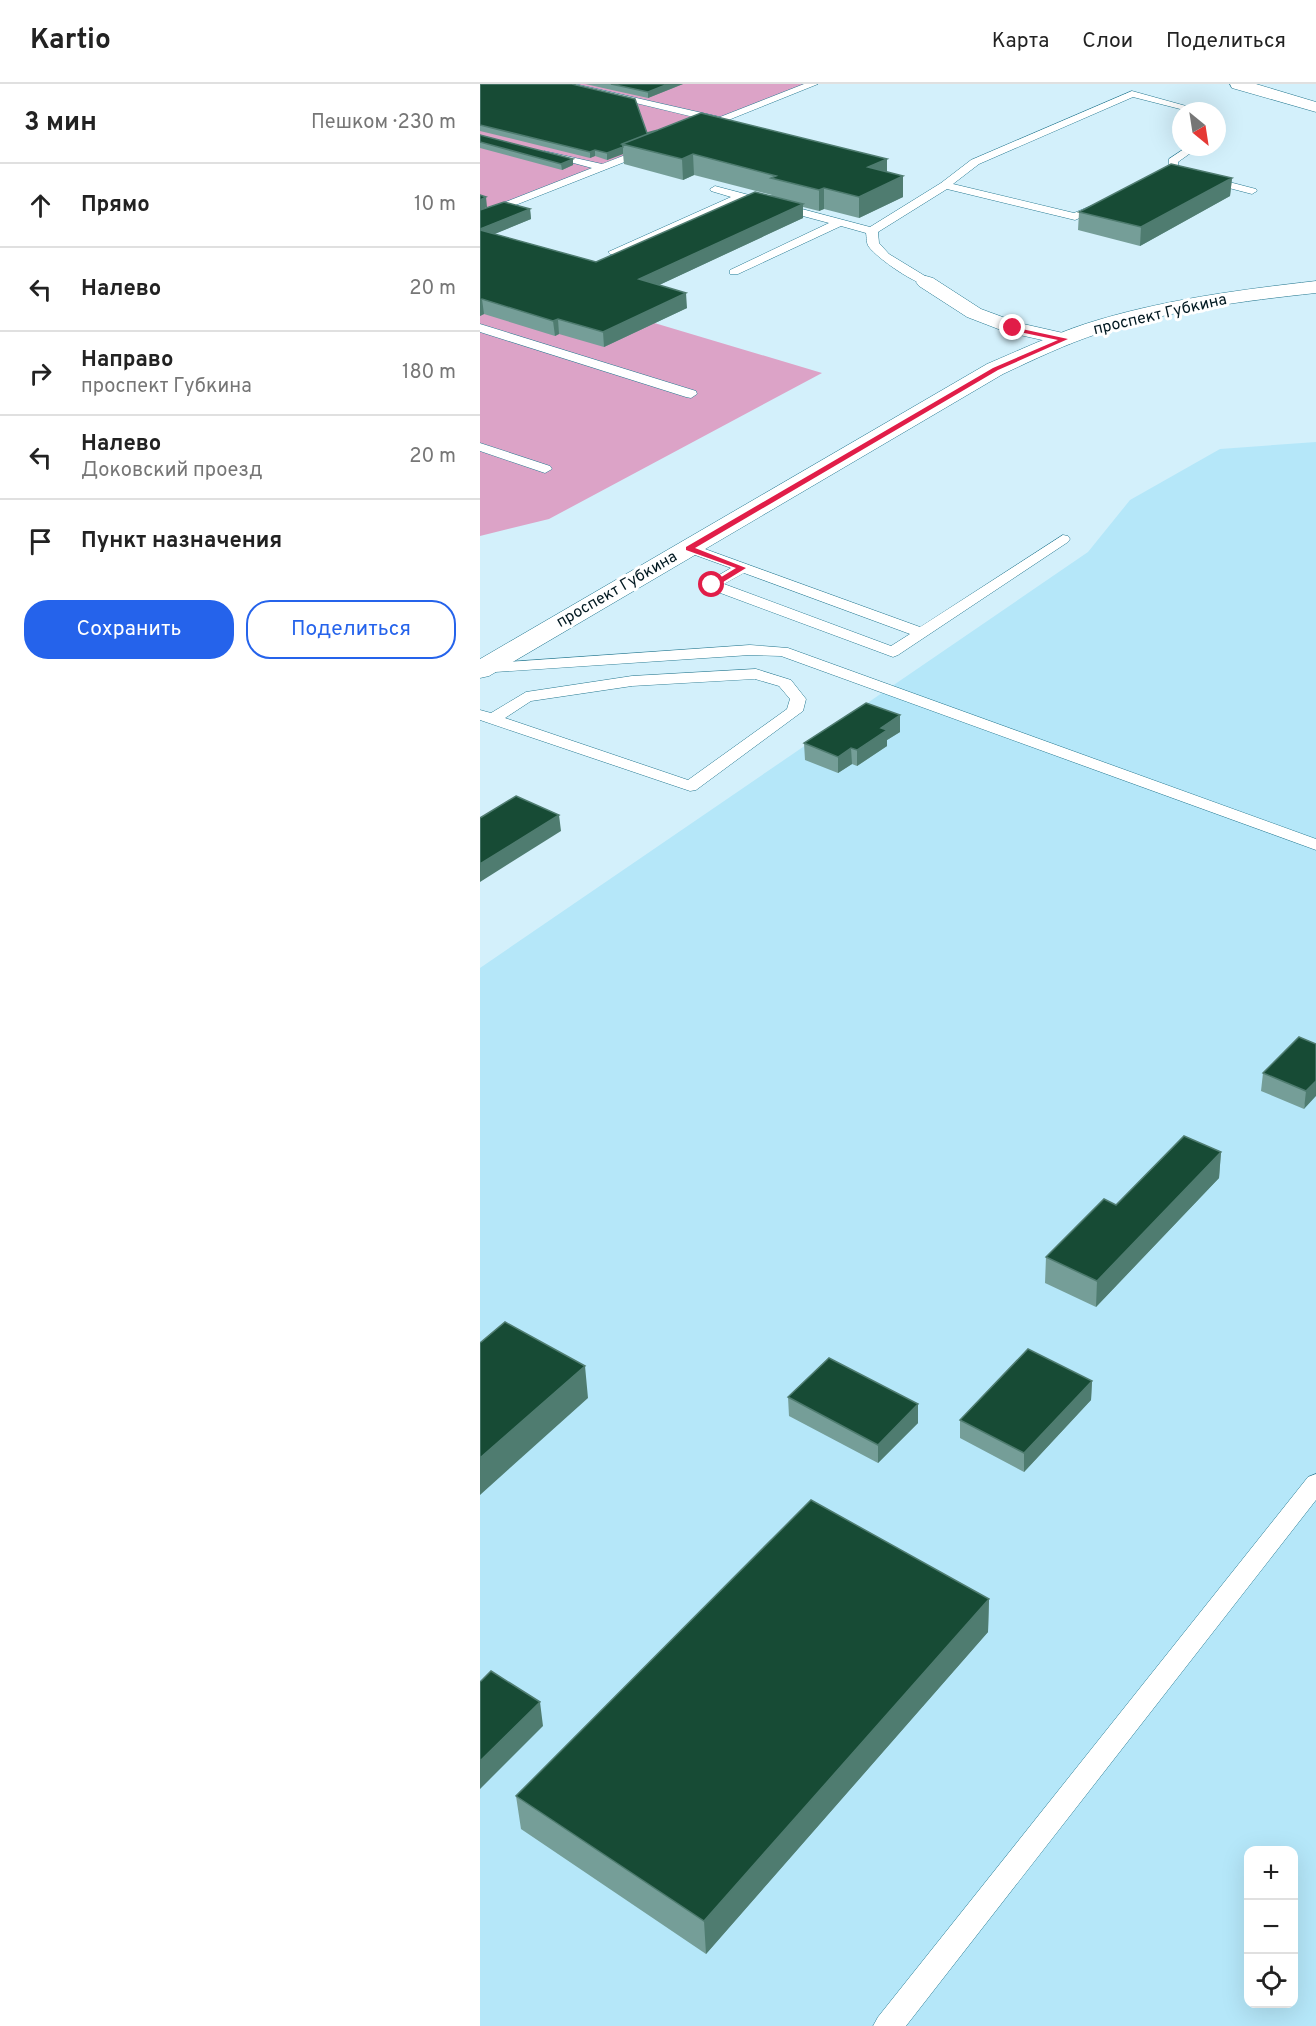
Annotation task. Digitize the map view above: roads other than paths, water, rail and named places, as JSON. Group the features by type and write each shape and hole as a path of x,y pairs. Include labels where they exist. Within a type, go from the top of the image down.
{"street":[{"path":"1238,84 1316,107"},
{"path":"926,282 974,313 1013,328 1065,339"},
{"name":"проспект Губкина","path":"481,670 995,369 1065,339 1123,320 1198,303 1316,287"}],"lane":[{"path":"562,84 719,120"},
{"path":"687,133 813,84"},
{"path":"715,189 872,231 945,185 975,162 1132,94 1172,104"},
{"path":"480,216 656,146"},
{"path":"536,150 603,167"},
{"path":"1180,156 1173,161 1185,174"},
{"path":"1144,185 1185,174 1252,191"},
{"path":"945,185 1075,217 1115,199"},
{"path":"614,252 742,196"},
{"path":"734,272 840,222"},
{"path":"872,231 873,244 885,256 926,282"},
{"path":"480,328 691,394"},
{"path":"480,447 545,469"},
{"path":"742,568 712,585 893,652 1063,539"},
{"path":"689,548 922,633"},
{"path":"481,670 750,650 783,651 1316,845"},
{"path":"756,674 784,683 798,699 795,711 690,786 486,717 526,697 632,681 756,674"},
{"path":"888,2026 1316,1483"}]}
